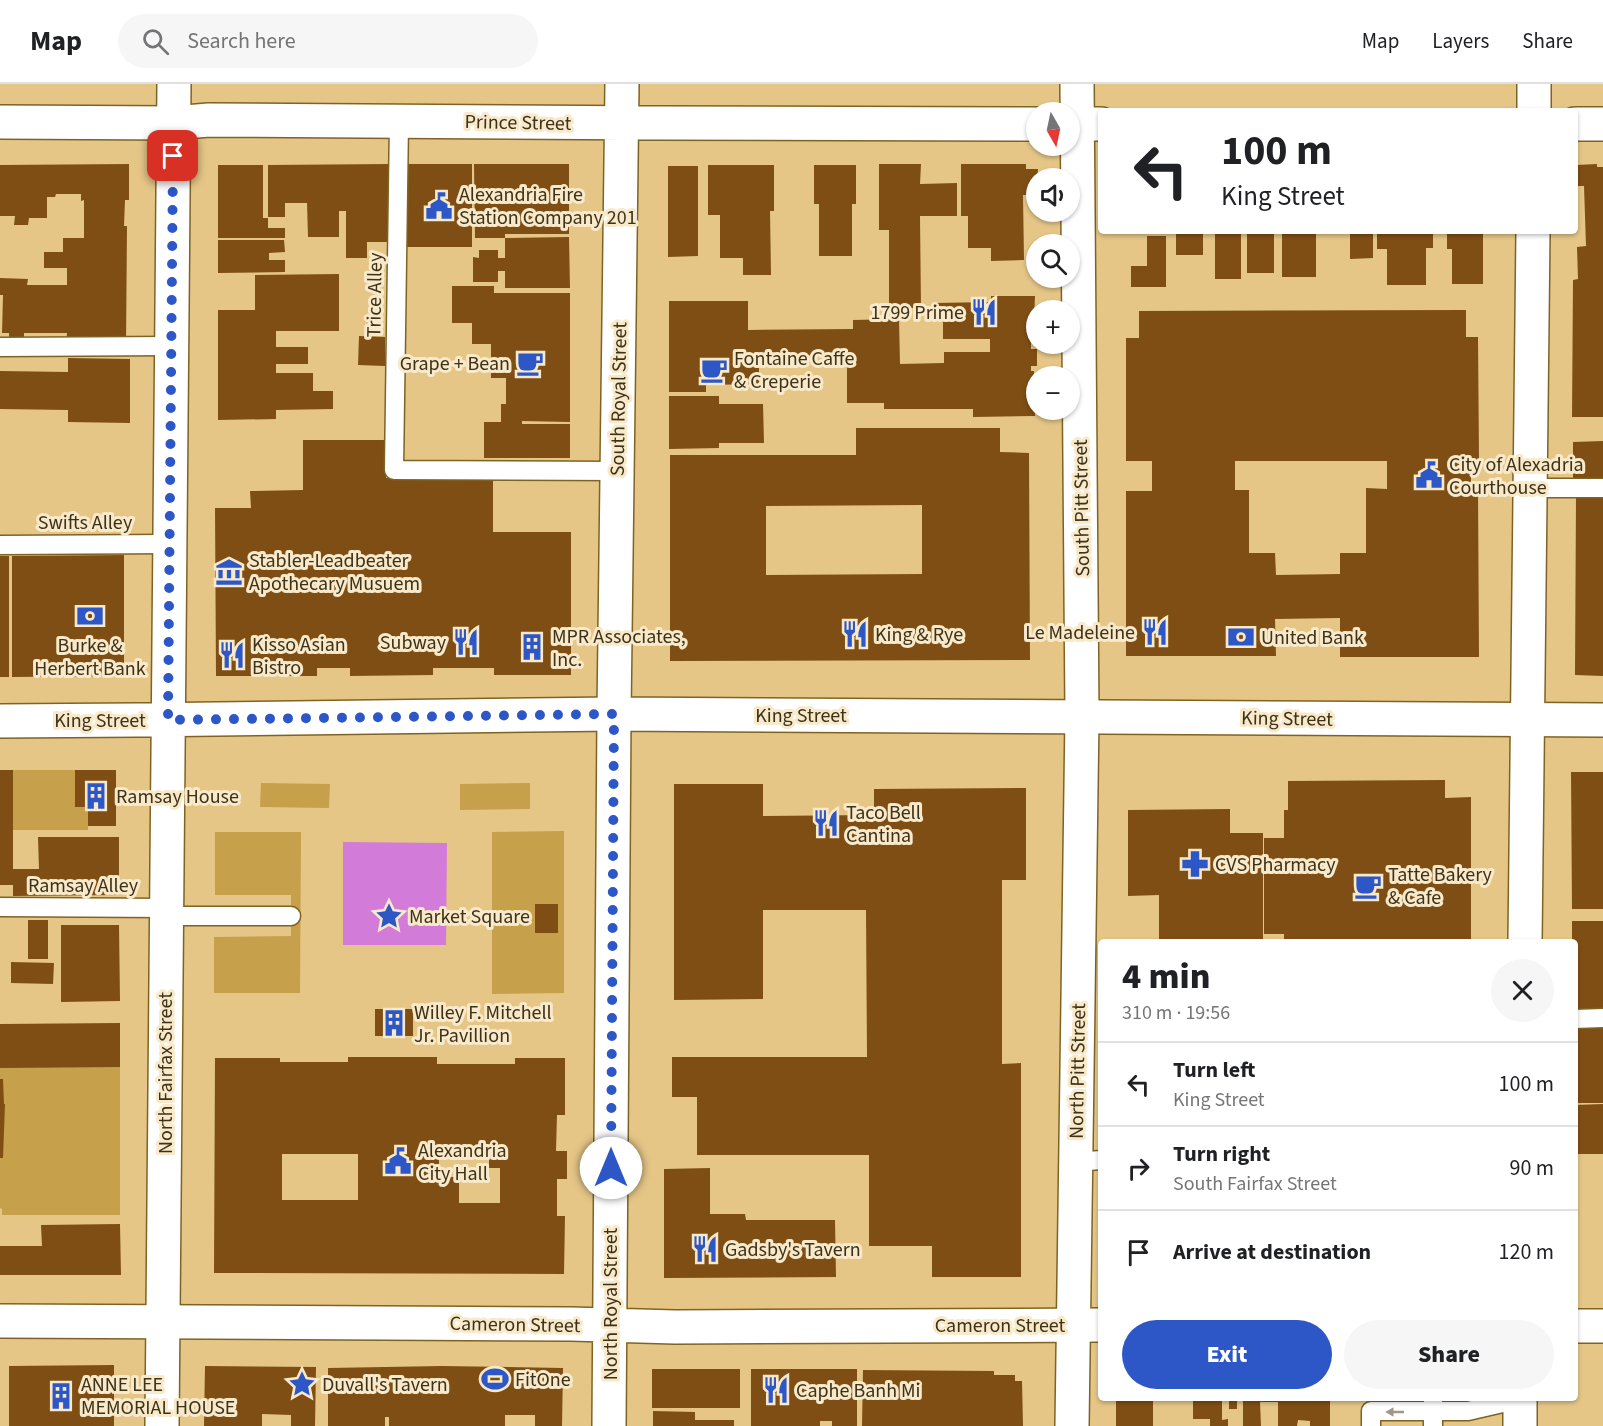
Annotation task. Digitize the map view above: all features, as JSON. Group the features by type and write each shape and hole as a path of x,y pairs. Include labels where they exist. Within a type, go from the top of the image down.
{"street":[{"name":"North Fairfax Street","path":"162,1426 174,84"},
{"name":"South Royal Street","path":"614,714 622,84"},
{"name":"South Pitt Street","path":"1077,84 1082,124 1082,716"},
{"path":"1534,84 1534,108"},
{"name":"Prince Street","path":"0,122 173,123 209,120 1026,124"},
{"path":"1578,124 1603,124"},
{"path":"1525,939 1533,234"},
{"name":"King Street","path":"0,721 614,714 1603,720"},
{"name":"North Royal Street","path":"609,1426 614,714"},
{"name":"North Pitt Street","path":"1072,1426 1087,1325 1088,1161 1082,716"},
{"name":"Cameron Street","path":"0,1321 687,1327 1087,1325"},
{"path":"1578,1326 1603,1326"}],"lane":[{"name":"Trice Alley","path":"399,121 394,470 617,471"},
{"path":"0,347 171,346"},
{"path":"1530,488 1603,488"},
{"name":"Swifts Alley","path":"0,545 169,544"},
{"name":"Ramsay Alley","path":"0,908 291,916"},
{"path":"1578,1018 1603,1018"},
{"path":"1371,1426 1371,1412 1520,1408"}],"shaded area":[{"path":"13,770 75,770 75,807 88,807 88,830 13,830"},
{"path":"261,783 330,784 329,808 260,807"},
{"path":"530,783 530,809 460,810 460,784"},
{"path":"564,831 564,993 492,994 492,832"},
{"path":"215,832 301,832 300,993 214,993 214,937 291,936 291,895 215,895"},
{"path":"343,842 447,843 446,945 343,945"},
{"path":"0,1067 120,1067 120,1215 2,1215 0,1208"}],"building":[{"path":"129,164 129,200 125,200 124,226 127,226 126,345 66,344 67,333 24,333 24,341 9,341 9,333 2,333 3,295 0,295 0,278 28,279 27,285 67,285 67,268 44,268 44,252 63,252 63,238 84,238 84,200 81,201 81,194 56,194 55,197 47,197 47,218 29,218 28,225 14,225 15,216 0,216 0,165"},
{"path":"389,164 389,242 367,242 367,258 346,258 346,211 339,211 339,237 308,237 307,203 285,203 285,217 268,217 268,165"},
{"name":"Alexandria Fire Station Company 201","path":"407,164 472,164 472,247 407,247"},
{"path":"474,164 569,164 569,234 505,234 505,238 475,238"},
{"path":"879,164 921,164 920,184 957,183 957,216 920,216 921,308 889,308 889,230 879,230"},
{"path":"961,164 1026,164 1026,195 1023,195 1024,260 991,261 991,248 968,248 968,216 961,216"},
{"path":"1597,164 1597,167 1603,167 1603,417 1572,417 1573,280 1578,279 1577,247 1586,246 1584,186 1578,186 1578,165"},
{"path":"218,165 263,165 263,218 268,218 268,228 285,228 285,238 218,238"},
{"path":"708,165 774,165 774,211 770,211 771,275 743,275 743,258 720,258 720,215 708,215"},
{"path":"814,165 856,165 856,204 852,204 852,256 819,256 819,204 814,204"},
{"path":"668,166 698,166 698,256 668,257"},
{"path":"1176,234 1203,234 1203,255 1176,255"},
{"path":"1215,234 1241,234 1241,279 1215,279"},
{"path":"1247,234 1274,234 1274,273 1247,273"},
{"path":"1282,234 1316,234 1316,277 1282,277"},
{"path":"1350,234 1373,234 1373,258 1350,259"},
{"path":"1377,234 1433,234 1433,248 1426,248 1426,285 1387,285 1387,249 1377,249"},
{"path":"1447,234 1483,234 1483,284 1452,284 1452,249 1447,249"},
{"path":"1147,236 1166,236 1166,287 1131,287 1131,266 1147,266"},
{"path":"569,237 570,288 505,288 505,271 498,271 498,282 473,282 473,257 479,258 479,250 498,250 498,258 505,258 505,238"},
{"path":"218,240 284,240 285,252 269,253 269,260 285,260 285,272 218,273"},
{"path":"339,274 339,331 276,331 276,347 308,347 308,364 276,364 276,373 313,373 313,391 333,391 333,409 276,410 276,419 218,420 218,310 255,310 255,275"},
{"path":"452,286 494,286 494,293 570,293 570,422 522,421 522,424 570,424 570,458 484,458 484,422 501,422 501,404 506,404 506,378 491,378 491,344 472,344 472,323 452,323"},
{"path":"991,296 1035,296 1035,300 1026,300 1026,354 1037,354 1037,366 1026,366 1026,416 973,417 973,409 884,409 884,403 847,403 847,363 854,364 853,355 759,356 759,384 706,385 706,392 669,392 669,301 748,301 748,330 853,329 853,320 899,319 900,364 944,363 944,352 990,352 990,339 943,339 943,322 934,322 934,303 991,302"},
{"name":"City of Alexadria Courthouse","path":"1466,310 1466,337 1478,337 1479,460 1471,460 1471,488 1478,488 1479,657 1340,657 1340,618 1275,619 1276,656 1126,656 1126,491 1152,491 1152,461 1126,461 1126,338 1139,338 1139,311","holes":["1235,461 1387,461 1387,489 1366,488 1366,553 1340,553 1340,574 1276,575 1275,553 1249,553 1249,490 1235,490"]},
{"path":"359,336 385,337 385,366 358,365"},
{"path":"68,358 130,359 130,423 68,422 68,410 0,409 0,371 68,372"},
{"path":"669,396 719,396 719,404 763,404 764,443 719,443 719,448 669,449"},
{"path":"856,428 1000,428 1000,452 1029,453 1030,660 670,661 670,455 856,455","holes":["922,505 922,574 766,575 766,506"]},
{"name":"MPR Associates, Inc.","path":"303,440 385,440 386,478 493,478 493,532 571,532 571,675 494,675 494,668 433,668 433,675 350,676 350,668 317,668 317,676 216,676 215,508 251,508 250,491 303,490"},
{"path":"1603,441 1603,482 1573,482 1573,442"},
{"path":"1576,497 1603,497 1603,676 1575,675"},
{"name":"Burke & Herbert Bank","path":"124,555 124,676 12,677 12,556"},
{"path":"0,556 9,556 9,677 0,677"},
{"path":"0,770 13,770 13,869 39,869 38,837 119,837 119,895 13,896 13,885 0,885"},
{"name":"Ramsay House","path":"75,770 116,770 116,826 88,826 88,807 75,807"},
{"path":"1571,772 1603,772 1603,909 1572,909"},
{"name":"Tatte Bakery & Cafe","path":"1445,780 1445,798 1471,797 1471,939 1284,939 1284,934 1264,934 1264,838 1284,838 1284,810 1288,810 1288,781"},
{"path":"674,784 763,784 763,816 874,815 874,789 1026,788 1026,880 1002,880 1002,1064 1021,1063 1021,1277 932,1277 932,1246 869,1246 869,1155 697,1155 697,1097 672,1097 672,1057 867,1057 866,910 763,910 763,999 674,1000"},
{"name":"CVS Pharmacy","path":"1230,809 1230,833 1263,833 1263,939 1159,939 1159,895 1128,896 1128,810"},
{"path":"535,904 558,904 558,933 535,933"},
{"path":"28,920 48,920 48,959 28,959"},
{"path":"1572,921 1603,921 1603,1009 1578,1009 1578,939 1572,939"},
{"path":"61,925 119,925 120,1001 61,1002"},
{"path":"11,962 54,963 53,984 11,983"},
{"name":"Willey F. Mitchell Jr. Pavillion","path":"375,1009 413,1009 413,1036 375,1036"},
{"path":"120,1023 120,1067 0,1068 0,1024"},
{"path":"1578,1027 1603,1027 1603,1103 1578,1103"},
{"name":"Alexandria City Hall","path":"348,1057 437,1057 437,1064 515,1064 515,1058 565,1058 565,1115 557,1115 556,1151 567,1151 567,1179 557,1179 557,1216 565,1216 564,1274 214,1273 215,1058 280,1058 280,1062 348,1062","holes":["282,1154 358,1154 358,1200 282,1200","439,1154 489,1154 489,1168 500,1168 500,1203 459,1203 459,1177 439,1177"]},
{"path":"0,1079 3,1079 5,1104 3,1158 0,1158"},
{"path":"1603,1104 1603,1154 1578,1154 1578,1105"},
{"path":"710,1168 710,1214 745,1214 746,1220 835,1220 836,1277 664,1278 664,1169"},
{"path":"120,1224 121,1275 0,1275 0,1246 42,1246 41,1225"},
{"name":"ANNE LEE MEMORIAL HOUSE","path":"114,1365 114,1426 9,1426 9,1366"},
{"path":"205,1366 316,1367 315,1426 291,1426 291,1415 262,1414 262,1426 204,1426"},
{"path":"442,1366 563,1368 562,1426 535,1426 535,1415 505,1415 505,1426 389,1426 389,1417 385,1417 385,1426 328,1426 328,1368"},
{"path":"652,1369 740,1369 740,1408 652,1408"},
{"path":"751,1369 857,1369 857,1426 832,1426 832,1421 820,1421 820,1426 751,1426"},
{"path":"863,1370 994,1371 994,1375 1015,1375 1015,1381 1022,1381 1023,1426 862,1426"},
{"path":"1116,1401 1153,1401 1153,1426 1116,1426"},
{"path":"1193,1401 1222,1401 1222,1420 1228,1419 1228,1426 1210,1426 1210,1419 1193,1419"},
{"path":"1229,1401 1237,1401 1237,1409 1229,1409"},
{"path":"1243,1401 1330,1401 1330,1426 1310,1426 1310,1421 1298,1420 1297,1426 1278,1426 1278,1402 1260,1402 1261,1426 1243,1426"},
{"path":"653,1411 695,1412 695,1420 734,1420 734,1426 653,1426"}],"place":[{"name":"Alexandria Fire Station Company 201","path":"439,206"},
{"name":"1799 Prime","path":"984,312"},
{"name":"Grape + Bean","path":"530,363"},
{"name":"Fontaine Caffe & Creperie","path":"714,370"},
{"name":"City of Alexadria Courthouse","path":"1429,475"},
{"name":"Stabler-Leadbeater Apothecary Musuem","path":"229,572"},
{"name":"Burke & Herbert Bank","path":"90,616"},
{"name":"Le Madeleine","path":"1155,632"},
{"name":"King & Rye","path":"855,634"},
{"name":"United Bank","path":"1241,637"},
{"name":"Subway","path":"466,642"},
{"name":"MPR Associates, Inc.","path":"532,647"},
{"name":"Kisso Asian Bistro","path":"232,655"},
{"name":"Ramsay House","path":"96,796"},
{"name":"Taco Bell Cantina","path":"826,823"},
{"name":"CVS Pharmacy","path":"1195,864"},
{"name":"Tatte Bakery & Cafe","path":"1368,886"},
{"name":"Market Square","path":"389,916"},
{"name":"Willey F. Mitchell Jr. Pavillion","path":"394,1023"},
{"name":"Alexandria City Hall","path":"398,1161"},
{"name":"Gadsby's Tavern","path":"705,1249"},
{"name":"FitOne","path":"495,1379"},
{"name":"Duvall's Tavern","path":"302,1384"},
{"name":"Caphe Banh Mi","path":"776,1390"},
{"name":"ANNE LEE MEMORIAL HOUSE","path":"61,1396"}],"route":[{"path":"173,156 168,720 614,714 611,1168"}]}
